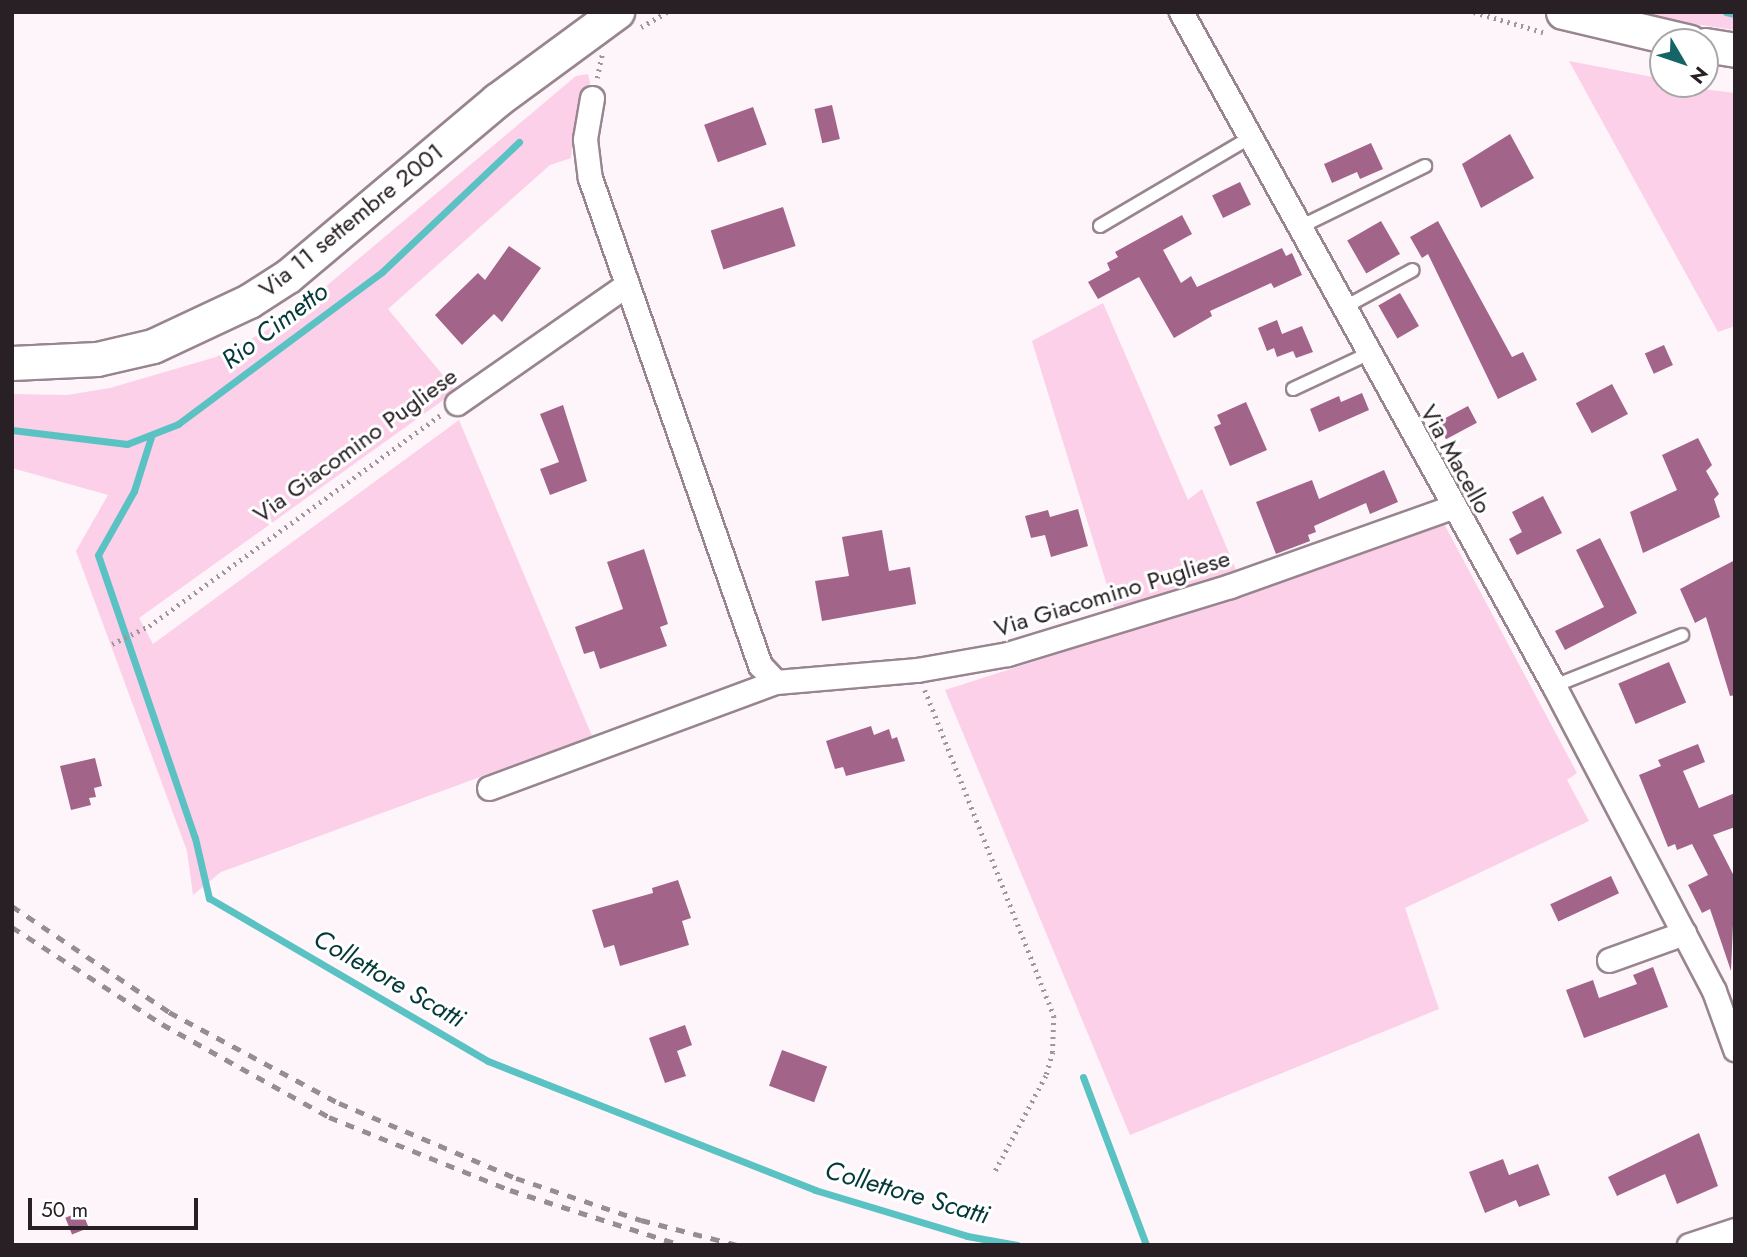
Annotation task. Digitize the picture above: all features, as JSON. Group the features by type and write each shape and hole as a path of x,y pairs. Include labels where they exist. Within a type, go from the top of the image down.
{"main road":[{"name":"Via 11 settembre 2001","path":"12,363 97,359 153,346 249,301 288,276 507,93 617,12"},
{"path":"1563,12 1649,32"}],"street":[{"name":"Via Macello","path":"1181,12 1302,226 1452,507 1554,686 1714,991 1735,1049"},
{"path":"592,98 585,139 590,178 760,665 776,682"},
{"name":"Via Giacomino Pugliese","path":"457,403 626,285"},
{"name":"Via Giacomino Pugliese","path":"489,789 776,682 918,670 1008,654 1230,586 1452,507"},
{"path":"1609,960 1684,933"},
{"path":"1689,1245 1735,1230"}],"lane":[{"path":"1100,226 1251,137"},
{"path":"1302,226 1425,166"},
{"path":"1345,307 1413,271"},
{"path":"1293,389 1370,353"},
{"path":"1554,686 1682,635"}],"path":[{"name":"Via Giacomino Pugliese","path":"112,644 149,626 457,403"},
{"path":"918,670 1054,1016 1053,1052 1046,1076 994,1174"}],"shaded area":[{"path":"1632,12 1735,12 1735,30 1647,17"},
{"path":"1569,61 1649,76 1649,98 1719,98 1719,91 1735,93 1735,326 1718,332"},
{"path":"588,74 590,83 575,117 571,158 550,165 388,309 456,391 139,618 153,644 459,420 592,736 221,872 193,895 187,851 76,551 108,495 12,468 12,394 67,395 110,388 216,357 264,332 299,309 576,76"},
{"path":"1103,303 1188,500 1202,489 1237,572 1114,608 1032,341"},
{"path":"1442,520 1577,773 1567,780 1589,821 1405,908 1439,1009 1130,1135 945,690 1227,600"}],"building":[{"path":"832,105 840,139 822,143 814,109"},
{"path":"753,107 767,145 718,162 704,125"},
{"path":"1510,134 1534,178 1481,208 1462,164"},
{"path":"1371,143 1383,169 1360,179 1357,172 1332,183 1324,164"},
{"path":"1240,182 1251,204 1223,218 1212,196"},
{"path":"783,207 796,246 723,269 711,230"},
{"path":"1182,215 1192,234 1163,250 1181,283 1191,276 1197,287 1282,248 1286,256 1292,253 1302,275 1274,288 1271,283 1210,311 1212,316 1174,338 1139,277 1098,299 1088,282 1110,270 1107,263 1118,257 1115,252"},
{"path":"1381,221 1400,254 1366,273 1347,240"},
{"path":"1438,221 1512,357 1523,352 1537,380 1498,399 1428,254 1422,258 1410,237"},
{"path":"509,246 541,268 502,322 494,314 462,345 435,315 478,273 485,280"},
{"path":"1400,293 1419,326 1397,338 1378,306"},
{"path":"1277,320 1282,334 1302,326 1313,352 1296,358 1293,351 1277,357 1274,348 1267,351 1258,328"},
{"path":"1664,345 1673,365 1654,374 1645,354"},
{"path":"1612,384 1628,414 1592,433 1576,403"},
{"path":"1362,393 1369,410 1319,432 1310,409 1339,396 1341,402"},
{"path":"1246,402 1267,450 1230,466 1214,427 1221,424 1217,415"},
{"path":"563,405 587,481 550,495 540,469 559,462 540,414"},
{"path":"1468,406 1477,423 1446,439 1437,422"},
{"path":"1698,438 1712,465 1706,471 1719,494 1714,499 1720,517 1643,553 1630,512 1677,490 1662,455"},
{"path":"1384,470 1398,502 1370,514 1366,503 1314,526 1316,532 1308,535 1310,541 1276,554 1256,502 1312,480 1319,499"},
{"path":"1543,496 1562,533 1517,555 1509,539 1522,532 1512,512"},
{"path":"1078,509 1088,546 1051,557 1045,535 1031,538 1025,516 1048,510 1050,517"},
{"path":"882,530 889,571 910,567 916,604 822,621 815,581 849,576 842,537"},
{"path":"1600,538 1637,613 1565,650 1555,631 1604,607 1576,550"},
{"path":"644,549 668,624 660,627 667,646 600,669 594,651 584,654 575,627 623,609 607,562"},
{"path":"1735,560 1735,695 1730,696 1706,617 1695,623 1680,589"},
{"path":"1669,662 1686,703 1636,724 1618,683"},
{"path":"871,726 874,735 889,729 892,739 897,737 905,761 846,776 843,767 835,769 826,741"},
{"path":"1698,744 1705,762 1683,771 1699,808 1735,793 1735,827 1713,835 1735,878 1731,971 1710,909 1702,913 1688,885 1708,875 1692,844 1677,850 1675,844 1668,847 1639,775 1661,766 1658,760"},
{"path":"95,758 102,786 94,788 96,797 89,798 91,805 71,810 60,766"},
{"path":"1611,876 1619,893 1558,922 1550,904"},
{"path":"678,880 691,918 682,921 689,945 620,966 614,945 604,948 592,910 653,893 652,888"},
{"path":"1653,967 1668,1007 1584,1038 1566,990 1593,980 1599,998 1637,984 1633,975"},
{"path":"685,1025 692,1045 677,1051 686,1076 665,1083 649,1038"},
{"path":"782,1050 827,1066 814,1102 769,1086"},
{"path":"1699,1133 1718,1186 1677,1204 1665,1174 1617,1196 1608,1177"},
{"path":"1503,1159 1509,1175 1538,1164 1550,1195 1519,1207 1516,1200 1485,1213 1469,1172"},
{"path":"82,1211 89,1228 72,1234 65,1218"}],"waterway":[{"path":"1726,12 1735,14"},
{"name":"Rio Cimetto","path":"12,430 127,444 178,424 382,272 519,142"},
{"name":"Collettore Scatti","path":"151,437 134,491 98,555 195,838 209,898 488,1061 815,1190 967,1236 1017,1245"},
{"path":"1083,1077 1146,1245"}],"railway":[{"path":"12,906 169,1012 339,1103 516,1178 641,1220 737,1245"},
{"path":"12,927 162,1024 329,1117 510,1190 681,1245"}]}
